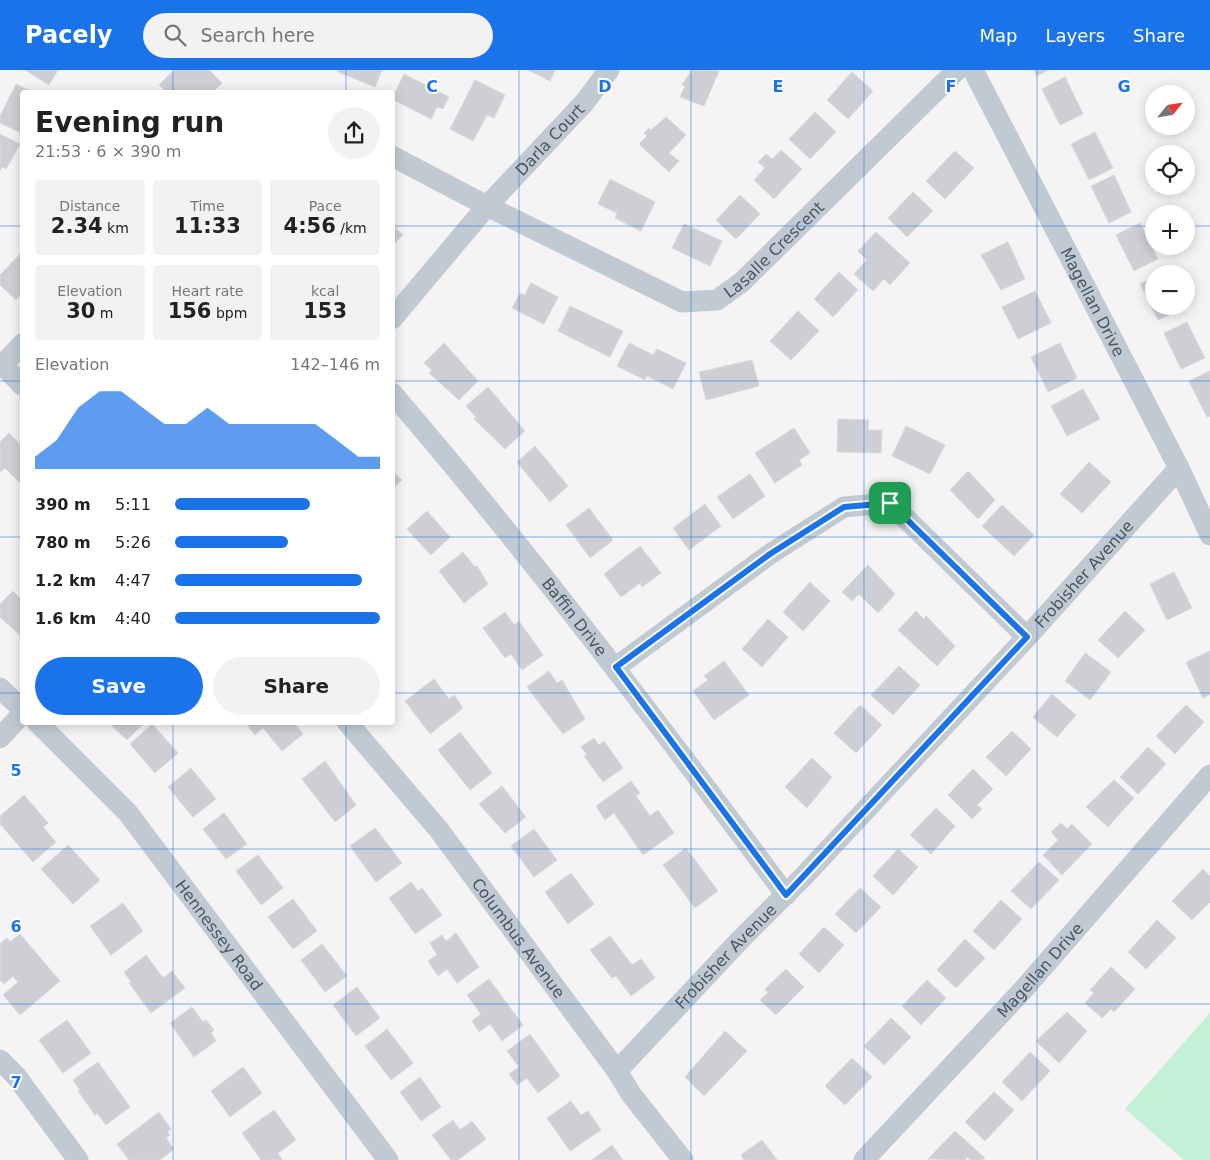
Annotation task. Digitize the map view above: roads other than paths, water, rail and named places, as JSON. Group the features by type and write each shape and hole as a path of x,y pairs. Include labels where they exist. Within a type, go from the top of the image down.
{"street":[{"name":"Darla Court","path":"395,316 487,206 584,103 609,70"},
{"name":"Lasalle Crescent","path":"395,158 487,206 682,302 716,300 742,282 957,70"},
{"name":"Magellan Drive","path":"973,70 1179,468 1210,535"},
{"path":"20,346 2,364 20,383"},
{"name":"Baffin Drive","path":"395,396 458,470 616,667 786,895"},
{"name":"Frobisher Avenue","path":"617,1071 786,895 1027,637 1179,468"},
{"path":"616,667 770,554 844,507 890,503 1027,637"},
{"path":"0,688 20,707"},
{"path":"0,738 20,716"},
{"name":"Hennessey Road","path":"41,725 128,813 388,1160"},
{"name":"Columbus Avenue","path":"350,725 439,830 617,1071 631,1094 683,1160"},
{"name":"Magellan Drive","path":"864,1160 1022,991 1210,775"},
{"path":"0,1060 16,1076 78,1160"}]}
